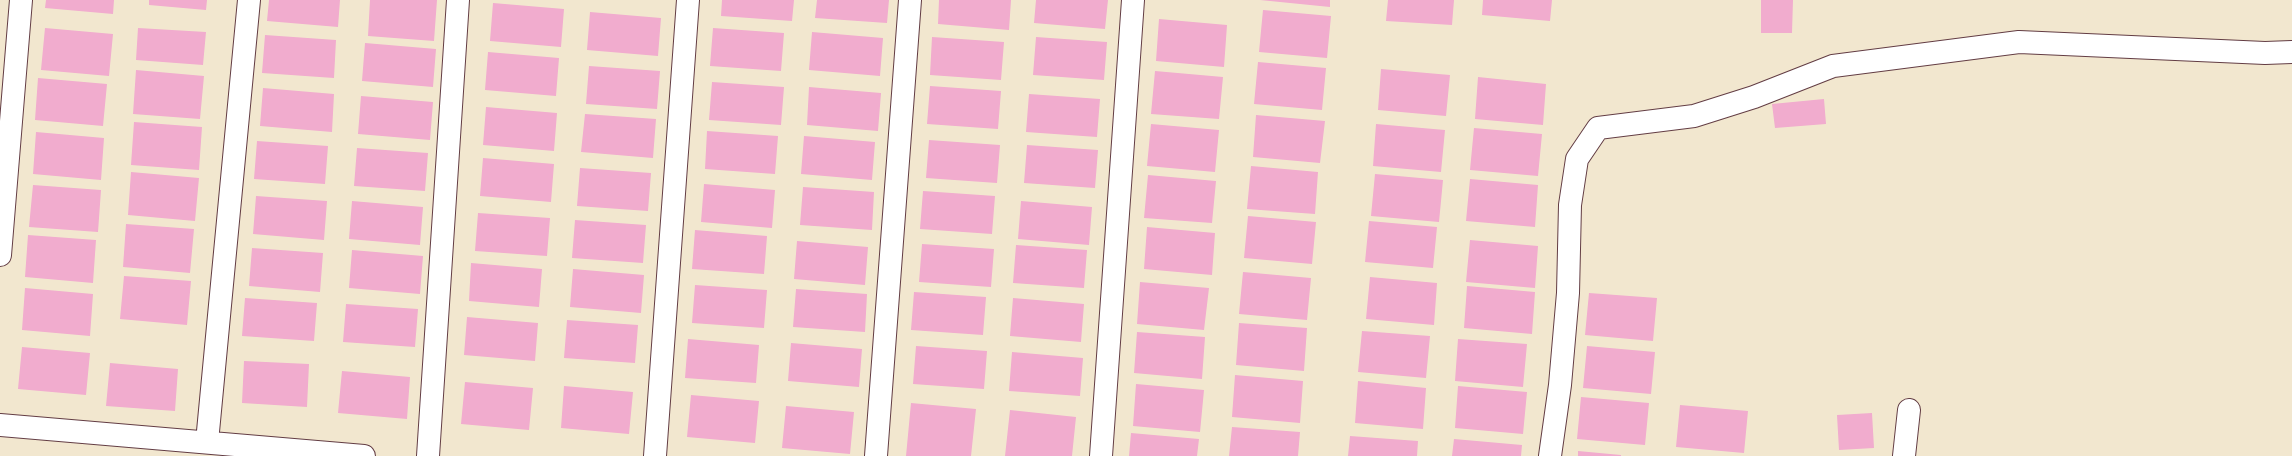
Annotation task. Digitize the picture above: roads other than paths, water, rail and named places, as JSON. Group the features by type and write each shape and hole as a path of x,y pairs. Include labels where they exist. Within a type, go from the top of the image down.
{"street":[{"path":"0,254 21,0"},
{"path":"207,442 249,0"},
{"path":"428,456 458,0"},
{"path":"655,456 688,0"},
{"path":"876,456 910,0"},
{"path":"1101,456 1134,0"},
{"path":"1550,456 1560,385 1566,308 1571,198 1577,159 1598,128 1694,116 1754,97 1832,66 2019,42 2265,53 2292,52"},
{"path":"1904,456 1908,410"},
{"path":"0,425 364,456"}]}
